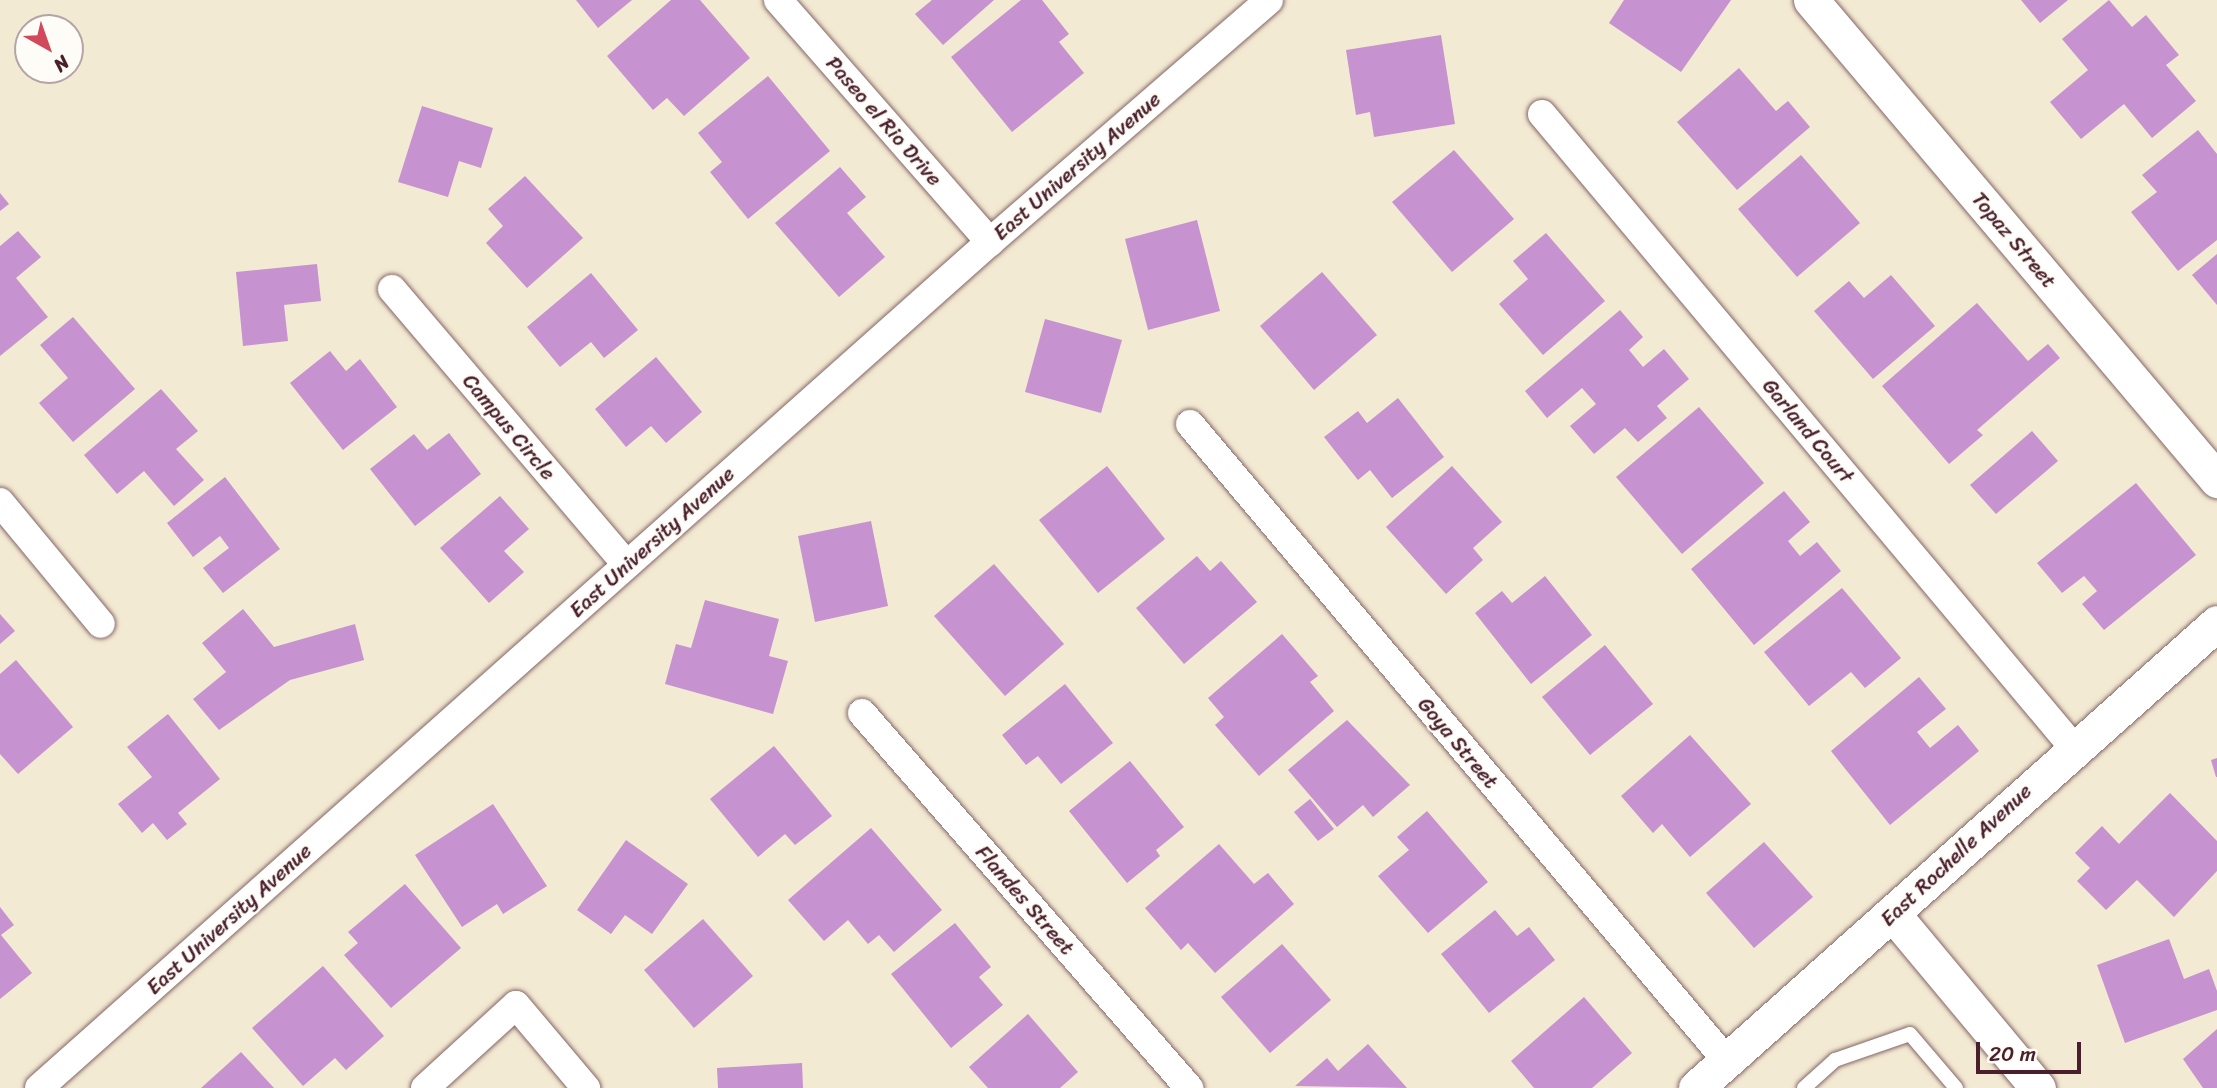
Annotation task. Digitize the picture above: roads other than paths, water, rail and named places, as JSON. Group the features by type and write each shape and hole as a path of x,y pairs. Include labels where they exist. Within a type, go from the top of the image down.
{"street":[{"name":"Paseo el Rio Drive","path":"778,0 990,242"},
{"name":"East University Avenue","path":"39,1088 990,242 1269,0"},
{"name":"Topaz Street","path":"1811,0 2217,480"},
{"name":"Garland Court","path":"1542,114 2073,747"},
{"name":"Campus Circle","path":"392,289 627,565"},
{"name":"Goya Street","path":"1190,424 1727,1061"},
{"path":"0,502 101,624"},
{"name":"East Rochelle Avenue","path":"1696,1088 2073,747 2217,623"},
{"name":"Flandes Street","path":"862,713 1189,1088"},
{"path":"1892,913 2038,1088"},
{"path":"425,1088 516,1005 586,1088"}],"lane":[{"path":"1804,1088 1835,1060 1910,1034 1956,1088"}]}
